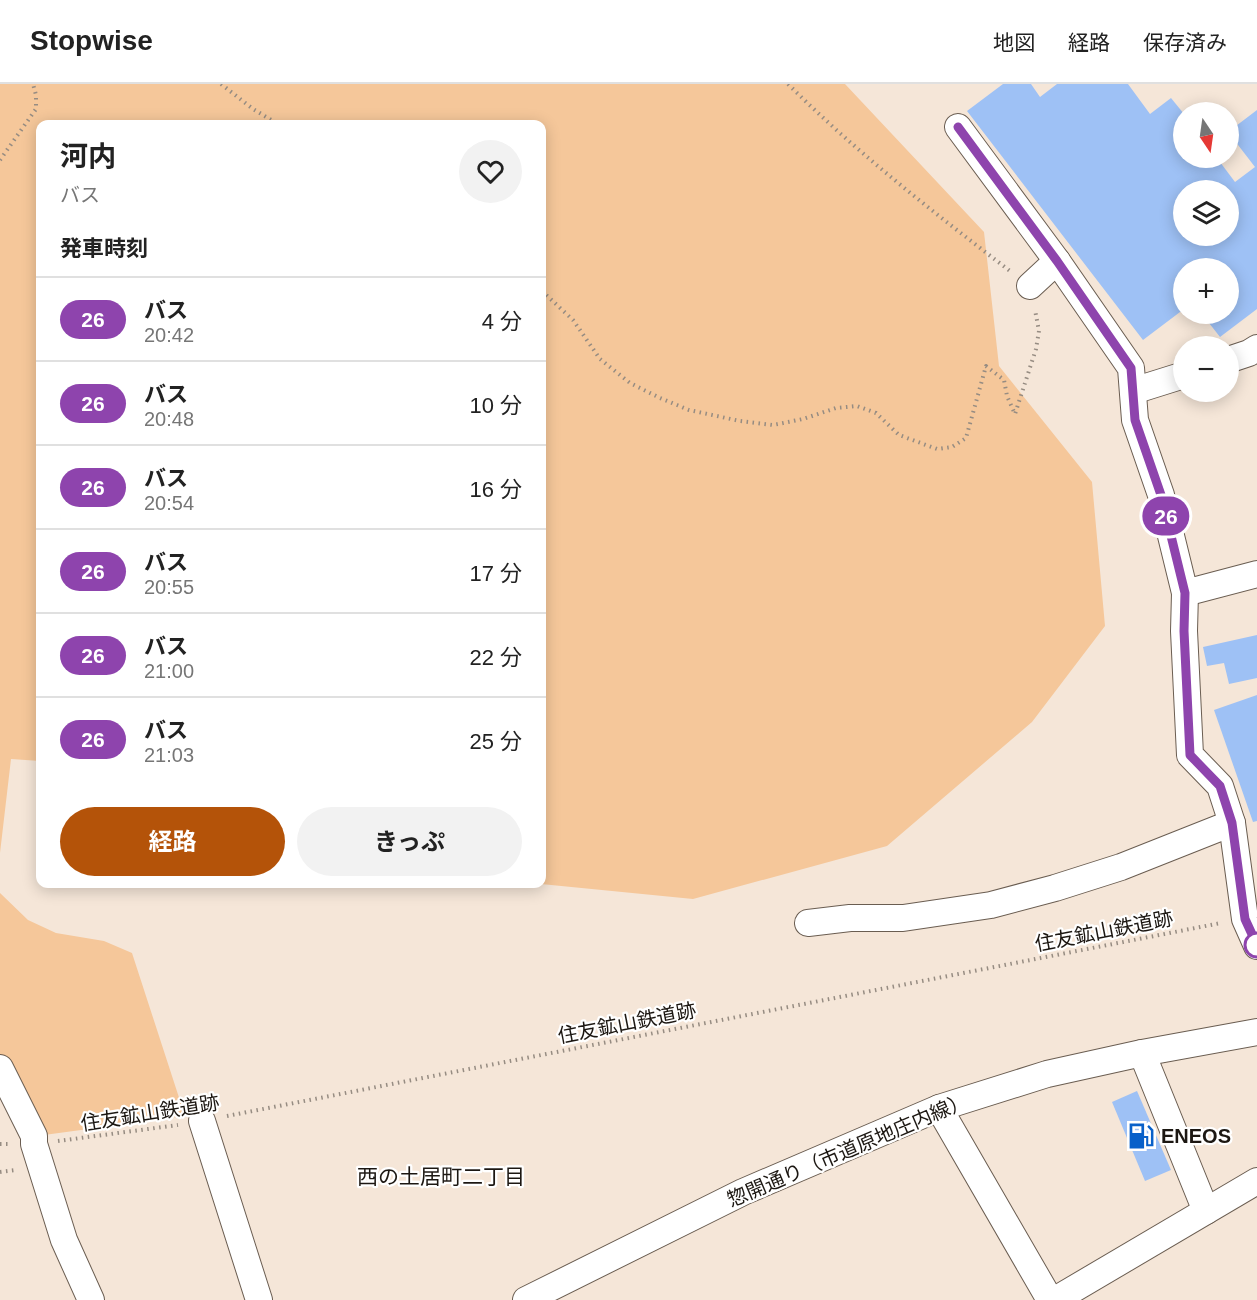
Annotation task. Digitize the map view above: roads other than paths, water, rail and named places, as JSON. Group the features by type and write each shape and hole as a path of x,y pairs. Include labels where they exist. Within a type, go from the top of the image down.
{"street":[{"path":"958,127 1057,261 1131,368 1135,420 1161,495 1185,593 1184,631 1190,755 1220,786 1232,823 1245,919 1257,945"},
{"path":"1030,286 1057,261"},
{"path":"1239,356 1257,348"},
{"path":"1133,391 1173,378"},
{"path":"1185,593 1257,574"},
{"path":"808,923 850,918 903,918 991,905 1121,867 1232,823"},
{"name":"惣開通り（市道原地庄内線）","path":"526,1300 743,1192 939,1108 1047,1074 1142,1053 1257,1032"},
{"path":"1142,1053 1206,1211"},
{"path":"0,1068 34,1136 34,1144 64,1240 91,1300"},
{"path":"939,1108 1050,1300"},
{"path":"202,1121 259,1300"},
{"path":"1055,1300 1257,1180"}],"place":[{"name":"ENEOS","path":"1141,1136"}],"district":[{"name":"西の土居町二丁目","path":"441,1176"}]}
